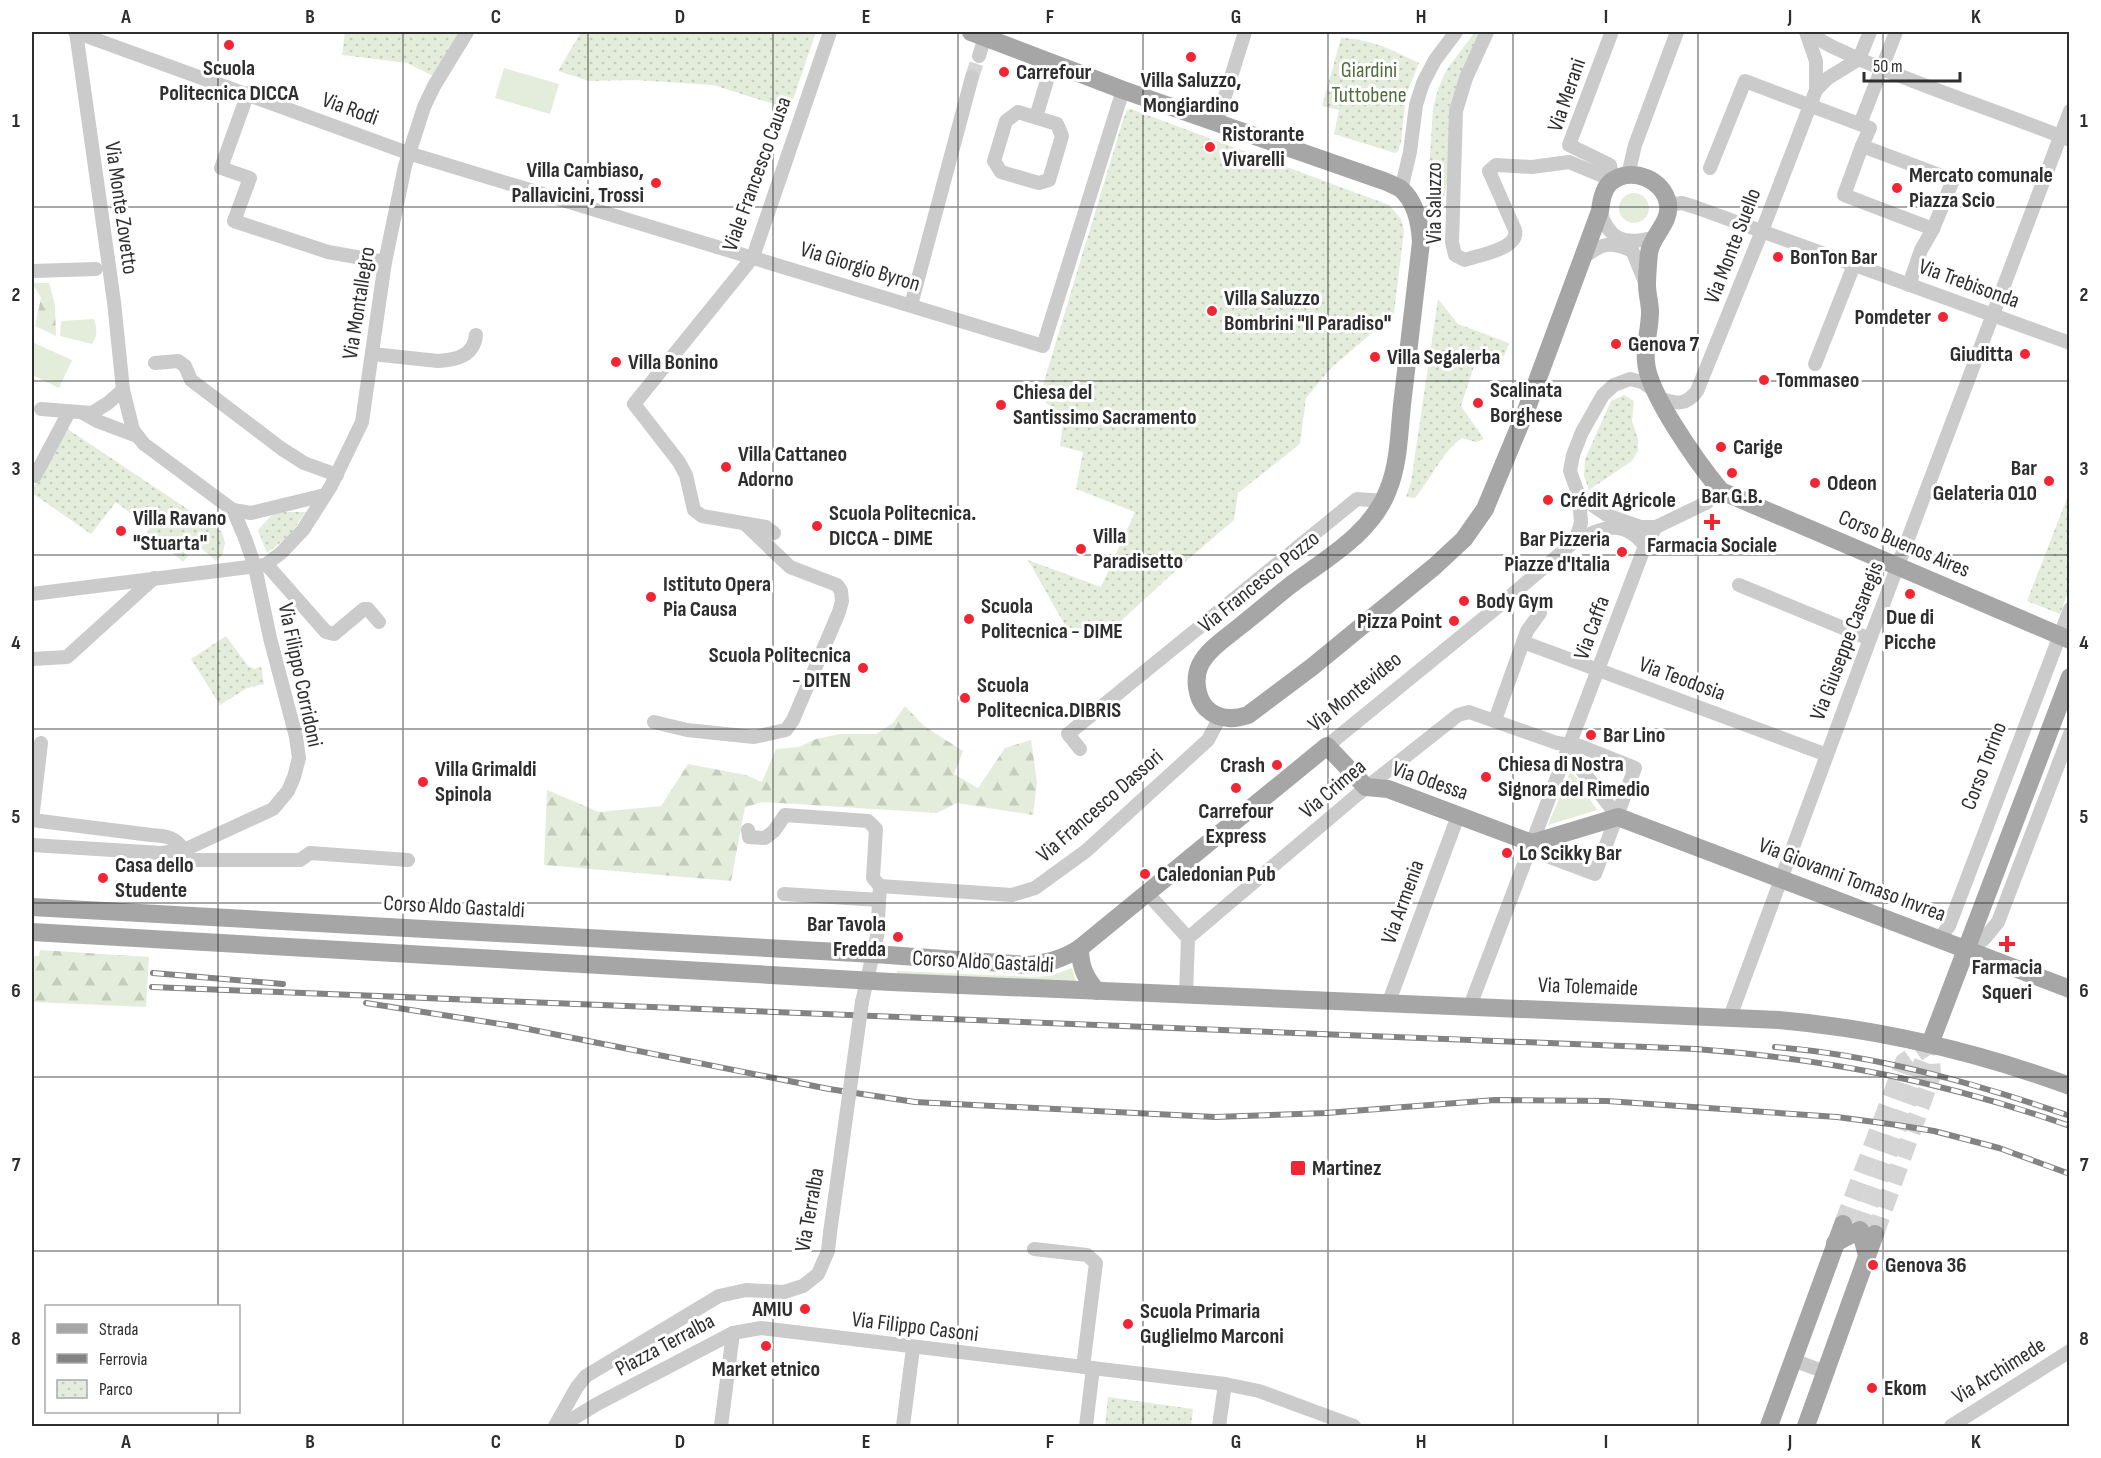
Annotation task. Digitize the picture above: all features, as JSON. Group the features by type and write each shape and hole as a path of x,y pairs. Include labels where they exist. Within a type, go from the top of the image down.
{"main road":[{"path":"978,34 1123,90 1384,181 1401,190"},
{"path":"1220,717 1236,719 1248,715 1312,667 1427,573 1464,539 1485,509 1527,408 1600,212 1603,195 1617,180 1641,175 1653,180 1662,189 1669,205 1660,230 1652,238 1649,251 1647,286 1650,312 1646,363 1657,394 1701,468 1721,491"},
{"name":"Via Francesco Pozzo","path":"1220,717 1206,707 1198,694 1197,675 1210,651 1356,536 1383,501 1392,478 1421,242 1420,222 1413,205 1401,190"},
{"name":"Corso Buenos Aires","path":"1721,491 2064,638"},
{"path":"1930,1044 2070,677"},
{"name":"Via Odessa","path":"1327,746 1366,788 1388,789 1532,843"},
{"name":"Via Montevideo","path":"1080,948 1327,746"},
{"path":"1532,843 1618,817"},
{"name":"Via Giovanni Tomaso Invrea","path":"1618,817 1967,951 2069,987"},
{"name":"Corso Aldo Gastaldi","path":"32,907 874,954 1028,965 1049,963 1066,957 1080,948"},
{"name":"Corso Aldo Gastaldi","path":"32,932 867,981 1097,992"},
{"path":"1080,948 1080,962 1087,980 1097,992"},
{"name":"Via Tolemaide","path":"1097,992 1730,1017 1823,1024 1961,1050 2070,1086"},
{"path":"1769,1426 1843,1224"},
{"path":"1835,1243 1860,1230 1867,1255"},
{"path":"1806,1426 1875,1234"}],"street":[{"name":"Via Rodi","path":"75,32 408,153"},
{"name":"Via Monte Zovetto","path":"75,32 114,302 123,390 133,430 137,436"},
{"name":"Via Montallegro","path":"261,566 303,530 337,475 364,415 385,262 408,153 434,86 467,32"},
{"name":"Viale Francesco Causa","path":"744,522 709,518 694,510 686,475 679,462 634,404 753,257 830,32"},
{"path":"1217,122 1245,32"},
{"path":"1401,190 1410,152 1416,105 1423,83 1435,60 1455,32"},
{"name":"Via Saluzzo","path":"1487,32 1466,78 1456,111 1452,247 1455,255 1465,260 1505,247 1515,237 1515,230 1489,171 1496,165 1532,167 1569,162 1617,180"},
{"path":"1617,180 1635,145 1677,32"},
{"path":"1806,32 1816,61 1816,90"},
{"path":"1811,32 1822,41 1881,68 2065,138"},
{"path":"1816,90 1828,78 1859,58 1870,32"},
{"path":"1860,124 1896,32"},
{"path":"978,34 979,56"},
{"name":"Via Merani","path":"1611,34 1569,145 1610,165 1617,180"},
{"path":"1036,117 1052,64"},
{"path":"911,305 972,77"},
{"path":"1710,168 1745,81 1870,128 1844,195 1934,229"},
{"name":"Via Giorgio Byron","path":"408,153 1042,346 1123,90"},
{"name":"Via Monte Suello","path":"1657,394 1671,402 1690,400 1697,391 1816,90"},
{"path":"248,93 221,168 250,178 234,221 328,252 385,262"},
{"name":"Via Giuseppe Casaregis","path":"1730,1017 1992,315 2065,138 2070,111"},
{"path":"1018,112 1036,117 1057,124 1062,136 1048,180 1039,183 1001,172 994,161 1006,121 1018,112"},
{"path":"1862,146 1953,180 1934,229 1921,250 1909,285"},
{"name":"Via Trebisonda","path":"1669,205 1688,205 2070,343"},
{"path":"1600,212 1604,224 1611,233 1629,246 1647,286"},
{"path":"1584,252 1606,232 1611,233"},
{"path":"1584,252 1605,244 1629,246 1652,238"},
{"path":"1815,364 1854,265"},
{"name":"Via Monte Zovetto","path":"33,271 96,268"},
{"path":"372,354 438,361 461,358 473,346 476,335"},
{"path":"155,363 178,361 185,366 191,380 282,449 304,463 337,475"},
{"path":"1630,380 1646,363"},
{"path":"1575,542 1579,532 1579,496 1570,471 1573,455 1582,432 1603,395 1614,385 1630,380 1642,382 1657,394"},
{"path":"41,410 92,413 108,404 123,390"},
{"path":"76,413 137,436 144,444 232,510 251,513 326,495"},
{"path":"36,476 76,413"},
{"path":"1579,496 1607,515 1641,527 1656,527 1706,503 1721,491"},
{"path":"1080,749 1068,734 1357,499 1383,501"},
{"path":"232,510 261,566 326,632 334,634 364,609 368,609 379,622"},
{"path":"744,522 766,528 774,533"},
{"path":"654,722 687,730 753,737 786,730 793,720 839,612 842,600 841,591 831,582 790,567 744,522"},
{"name":"Via Montevideo","path":"1327,746 1575,542 1606,527 1618,527 1639,539 1645,546"},
{"name":"Via Caffa","path":"1532,843 1564,743 1599,671 1645,546 1656,527"},
{"path":"32,594 261,566"},
{"name":"Via Filippo Corridoni","path":"32,845 161,853 179,851 273,809 288,791 299,758 298,748 260,589 261,566"},
{"path":"32,659 67,657 154,578"},
{"path":"1739,585 1870,639"},
{"name":"Corso Torino","path":"1939,939 1949,926 2064,638 2070,609"},
{"path":"1495,720 1527,631 1540,613"},
{"name":"Via Teodosia","path":"1523,642 1827,755"},
{"name":"Via Crimea","path":"1188,938 1366,788 1458,715 1469,712 1635,768 1618,817"},
{"name":"Via Francesco Dassori","path":"784,894 1012,895 1035,888 1086,851 1208,740 1220,717"},
{"path":"1967,951 1984,939 1998,922 2065,758 2070,734"},
{"path":"32,820 41,743"},
{"path":"1532,843 1536,852 1595,874 1618,817 1564,743"},
{"path":"748,830 749,837 765,838 774,831 785,815 868,821 876,829 873,879 880,893 874,954 867,981"},
{"name":"Via Armenia","path":"1388,1004 1458,816"},
{"name":"Via Filippo Corridoni","path":"32,820 168,836 179,842 181,858 192,860 300,860 310,853 408,860"},
{"path":"1470,1006 1532,843"},
{"path":"1148,894 1188,938 1186,995"},
{"name":"Via Terralba","path":"555,1426 577,1387 586,1376 719,1296 746,1290 784,1292 803,1286 818,1274 828,1251 862,1002 867,981"},
{"path":"1034,1249 1087,1255 1095,1263 1086,1426"},
{"name":"Via Filippo Casoni","path":"733,1333 761,1328 1225,1384 1259,1391 1354,1426"},
{"name":"Piazza Terralba","path":"561,1426 597,1404 733,1333"},
{"name":"Piazza Terralba","path":"721,1426 733,1333"},
{"path":"903,1426 913,1348"},
{"name":"Via Archimede","path":"1951,1426 2070,1351"},
{"path":"1793,1360 1825,1372"},
{"path":"1219,1426 1225,1384"},
{"name":"Piazza Terralba","path":"579,1426 597,1404"}],"green space":[{"path":"345,32 459,32 433,76 407,63 342,55"},
{"path":"581,32 816,32 790,109 713,85 635,80 589,81 558,71"},
{"path":"1475,32 1482,32 1460,77 1441,214 1429,171 1433,108 1447,69"},
{"name":"Giardini Tuttobene","path":"1341,38 1372,43 1419,63 1406,95 1401,142 1395,153 1334,134 1339,110 1322,106"},
{"path":"504,68 559,84 550,114 495,98"},
{"path":"1131,109 1389,205 1401,219 1404,230 1394,314 1331,368 1306,398 1300,444 1238,493 1234,520 1108,633 1066,627 1028,560 1101,587 1135,512 1076,489 1083,452 1060,446 1064,415 1039,398 1123,120 1127,110"},
{"path":"1634,193 1645,197 1649,208 1645,219 1634,223 1623,219 1619,208 1623,197"},
{"path":"32,283 49,283 55,305 56,336 35,326 41,298"},
{"path":"1438,299 1458,324 1509,343 1504,356 1481,367 1474,366 1461,406 1484,439 1476,442 1462,438 1443,458 1415,498 1406,497 1411,482"},
{"path":"94,319 96,332 92,344 60,336 61,321"},
{"path":"32,342 72,360 59,388 32,375"},
{"path":"1624,395 1634,401 1632,421 1638,439 1638,451 1632,461 1589,490 1584,476 1585,459 1611,401"},
{"path":"66,428 222,532 225,543 222,556 216,561 185,534 176,545 188,556 183,562 159,541 145,535 150,528 116,502 91,534 32,493"},
{"path":"2069,493 2069,590 2060,614 2027,601"},
{"path":"280,512 306,512 289,536 267,553 258,530 272,515"},
{"path":"226,636 248,666 255,669 261,666 264,684 247,688 220,705 191,659"},
{"path":"905,706 924,726 963,751 954,774 978,788 1005,748 1031,740 1037,782 1033,815 957,803 937,813 763,802 745,807 731,881 544,865 547,790 599,812 661,806 688,764 746,775 762,782 776,749 799,747 816,739 839,734 876,734 893,723"},
{"path":"1571,770 1597,810 1548,825"},
{"path":"40,950 149,957 146,1007 32,1002 32,956 39,956"},
{"path":"1072,968 1076,982 897,974 897,971 1034,977 1050,976"},
{"path":"1108,1397 1193,1409 1191,1426 1105,1426"}],"tunnel":[{"path":"972,77 979,56"},
{"path":"1843,1224 1904,1062 1930,1044"},
{"path":"1875,1234 1932,1075 1930,1044"},
{"path":"1860,1230 1928,1048"}],"railway":[{"path":"153,973 283,984"},
{"path":"152,987 1696,1049 1793,1059 1886,1075 1977,1097 2070,1126"},
{"path":"366,1003 513,1026 829,1089 915,1102 1215,1117 1326,1113 1495,1100 1607,1101 1837,1117 1897,1125 1934,1131 1999,1148 2070,1174"},
{"path":"1775,1047 1850,1057 1924,1072 1998,1092 2070,1116"}],"place":[{"name":"Scuola Politecnica DICCA","path":"229,45"},
{"name":"Villa Saluzzo, Mongiardino","path":"1191,57"},
{"name":"Carrefour","path":"1004,72"},
{"name":"Ristorante Vivarelli","path":"1210,147"},
{"name":"Villa Cambiaso, Pallavicini, Trossi","path":"656,183"},
{"name":"Mercato comunale Piazza Scio","path":"1897,188"},
{"name":"BonTon Bar","path":"1778,257"},
{"name":"Villa Saluzzo Bombrini \"Il Paradiso\"","path":"1212,311"},
{"name":"Pomdeter","path":"1943,317"},
{"name":"Genova 7","path":"1616,344"},
{"name":"Giuditta","path":"2025,354"},
{"name":"Villa Segalerba","path":"1375,357"},
{"name":"Villa Bonino","path":"616,362"},
{"name":"Tommaseo","path":"1764,380"},
{"name":"Scalinata Borghese","path":"1478,403"},
{"name":"Chiesa del Santissimo Sacramento","path":"1001,405"},
{"name":"Carige","path":"1721,447"},
{"name":"Villa Cattaneo Adorno","path":"726,467"},
{"name":"Bar G.B.","path":"1732,473"},
{"name":"Bar Gelateria 010","path":"2049,481"},
{"name":"Odeon","path":"1815,483"},
{"name":"Crédit Agricole","path":"1548,500"},
{"name":"Farmacia Sociale","path":"1712,522"},
{"name":"Scuola Politecnica. DICCA - DIME","path":"817,526"},
{"name":"Villa Ravano \"Stuarta\"","path":"121,531"},
{"name":"Villa Paradisetto","path":"1081,549"},
{"name":"Bar Pizzeria Piazze d'Italia","path":"1622,552"},
{"name":"Due di Picche","path":"1910,594"},
{"name":"Istituto Opera Pia Causa","path":"651,597"},
{"name":"Body Gym","path":"1464,601"},
{"name":"Scuola Politecnica - DIME","path":"969,619"},
{"name":"Pizza Point","path":"1454,621"},
{"name":"Scuola Politecnica - DITEN","path":"863,668"},
{"name":"Scuola Politecnica.DIBRIS","path":"965,698"},
{"name":"Bar Lino","path":"1591,735"},
{"name":"Crash","path":"1277,765"},
{"name":"Chiesa di Nostra Signora del Rimedio","path":"1486,777"},
{"name":"Villa Grimaldi Spinola","path":"423,782"},
{"name":"Carrefour Express","path":"1236,788"},
{"name":"Lo Scikky Bar","path":"1507,853"},
{"name":"Caledonian Pub","path":"1145,874"},
{"name":"Casa dello Studente","path":"103,878"},
{"name":"Bar Tavola Fredda","path":"898,937"},
{"name":"Farmacia Squeri","path":"2007,944"},
{"name":"Martinez","path":"1298,1168"},
{"name":"Genova 36","path":"1873,1265"},
{"name":"AMIU","path":"805,1309"},
{"name":"Scuola Primaria Guglielmo Marconi","path":"1128,1324"},
{"name":"Market etnico","path":"766,1346"},
{"name":"Ekom","path":"1872,1388"}]}
